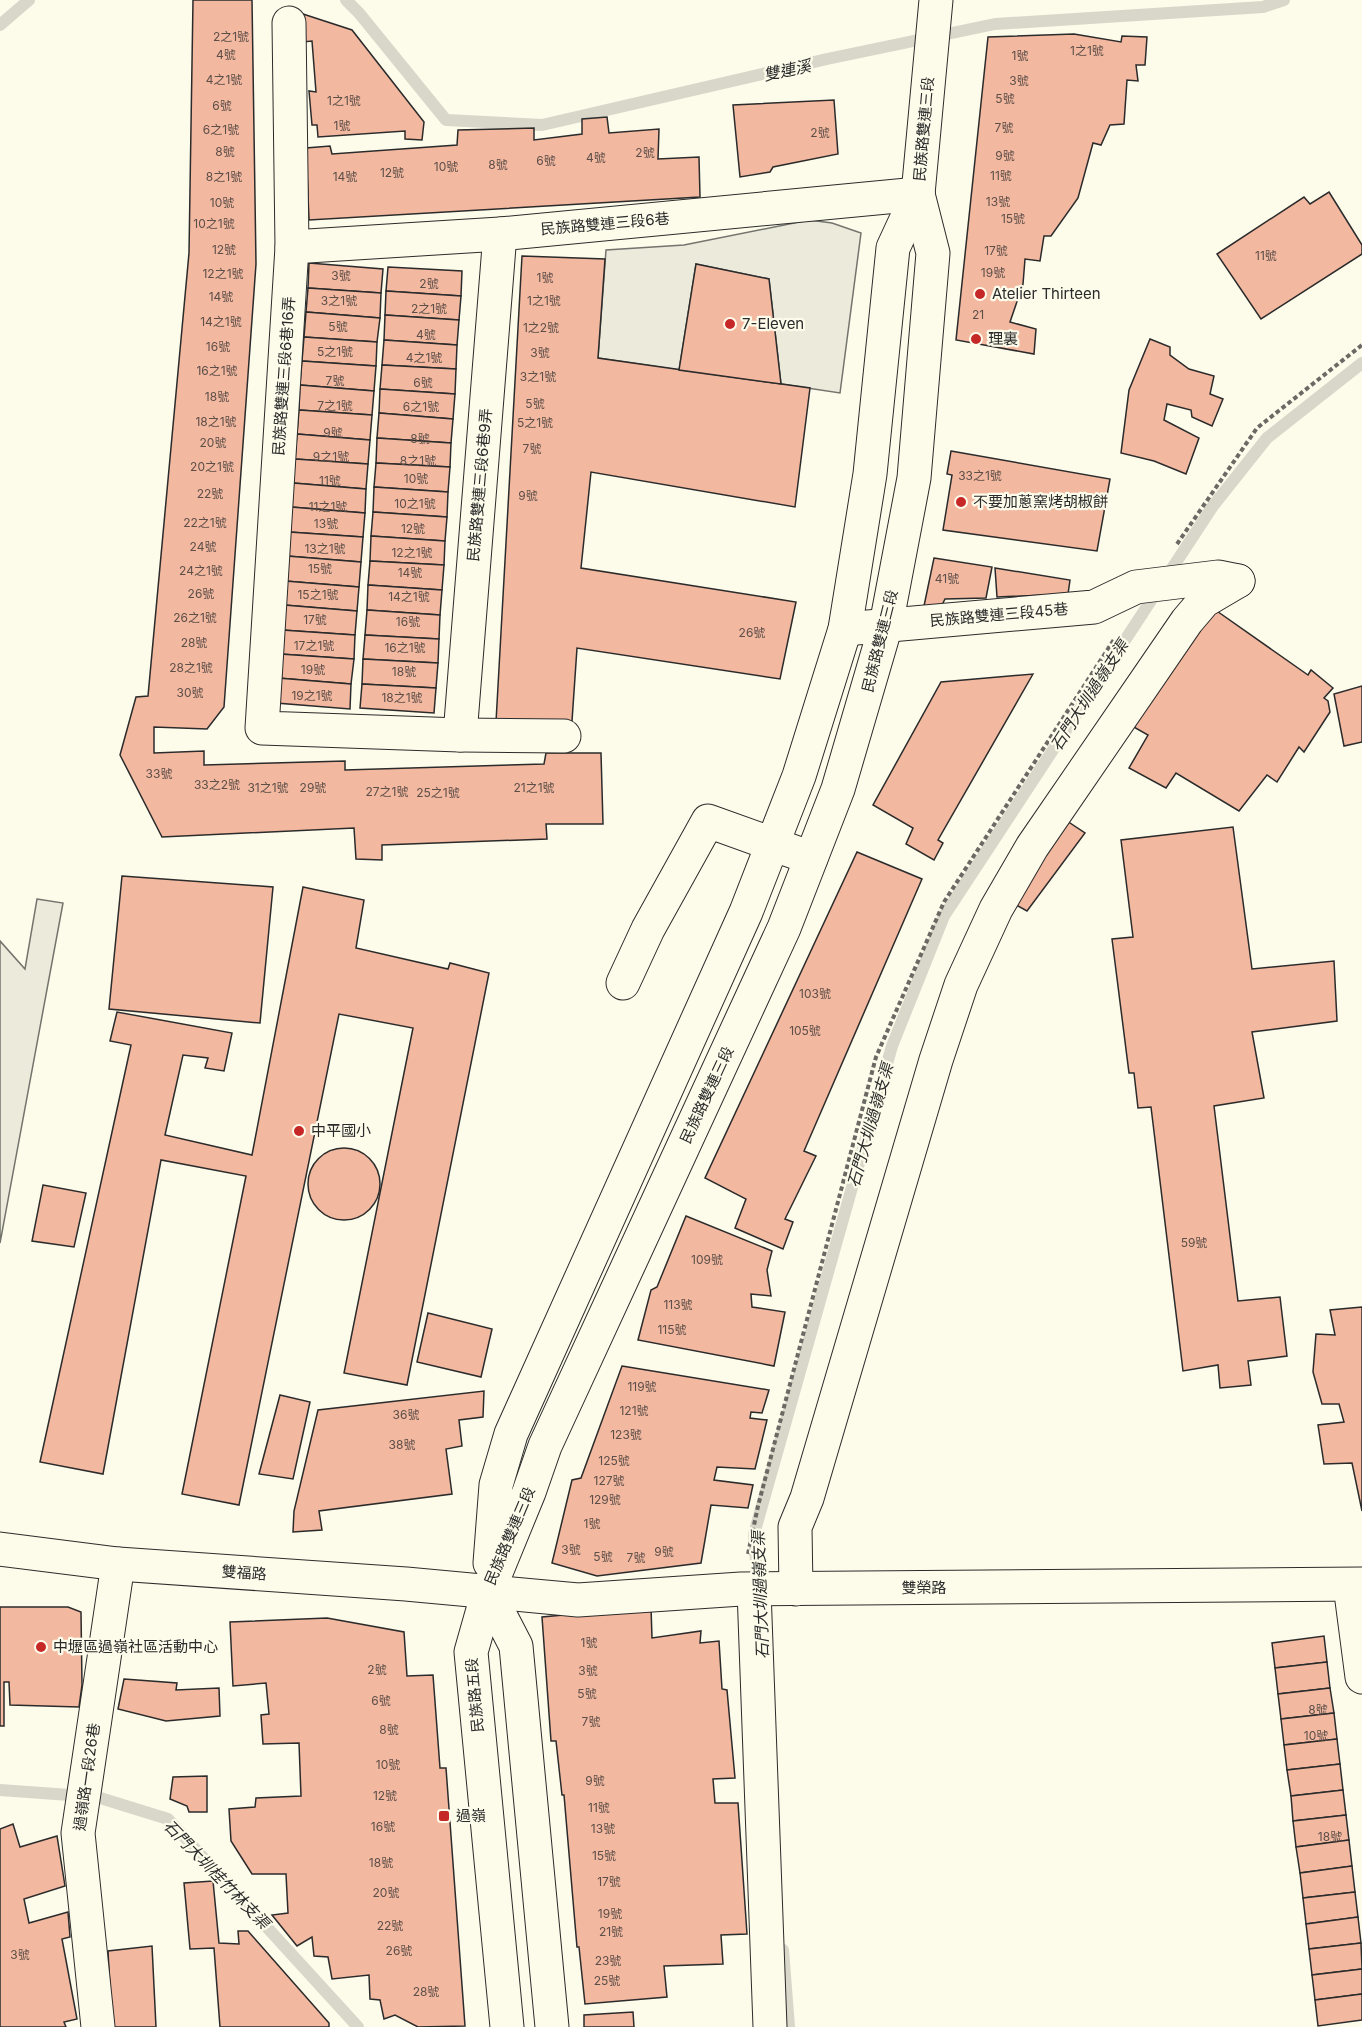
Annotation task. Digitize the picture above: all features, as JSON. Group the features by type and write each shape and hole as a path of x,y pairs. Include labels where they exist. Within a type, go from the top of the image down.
{"main road":[{"name":"民族路雙連三段","path":"488,1592 529,1492 545,1446 784,928 838,789 886,625 914,478 933,262 933,253 918,194 935,11"},
{"name":"民族路雙連三段6巷16弄","path":"289,23 292,247 262,728 460,735"},
{"name":"民族路雙連三段","path":"488,1592 496,1485 511,1434 746,912 799,776 845,629 870,474 893,248 918,194"},
{"name":"民族路雙連三段6巷","path":"292,247 500,234 918,194"},
{"name":"民族路雙連三段6巷9弄","path":"460,735 500,234"},
{"name":"民族路雙連三段45巷","path":"796,1589 795,1527 807,1498 936,1060 961,985 996,909 1032,847 1153,670 1204,601 1238,581 1218,578 1136,587 1094,607 845,629"},
{"path":"460,735 564,736"},
{"path":"622,983 648,929 708,821 811,858"},
{"name":"雙福路","path":"0,1550 118,1564 488,1592"},
{"name":"過嶺路一段26巷","path":"98,2027 78,1833 118,1564"},
{"path":"1356,1584 1362,1677"},
{"name":"雙榮路","path":"488,1592 578,1600 741,1589 1356,1584"},
{"path":"754,1590 770,2027"},
{"path":"488,1592 516,1646 552,2027"},
{"name":"民族路五段","path":"488,1592 471,1652 507,2027"}],"path":[{"path":"1149,585 1257,428 1362,345"}],"shaded area":[{"path":"809,220 832,223 861,233 840,393 781,384 769,279 696,264 679,370 598,358 606,250 684,245"},
{"path":"37,899 63,903 0,1243 0,941 25,969"}],"building":[{"path":"193,0 252,0 256,264 224,707 207,729 154,727 154,753 204,751 204,765 345,761 345,770 544,764 546,753 601,753 603,824 546,824 547,839 382,845 382,860 356,859 354,828 162,837 120,755 136,697 148,696 189,253"},
{"path":"303,14 352,30 424,122 422,140 405,139 405,131 318,137 317,125 312,125 309,91 316,92 312,41 303,42"},
{"path":"1074,34 1121,42 1122,36 1147,37 1145,65 1136,65 1138,81 1127,80 1124,124 1110,125 1101,145 1093,143 1078,198 1051,236 1044,236 1040,261 1025,259 1023,284 1010,322 1036,329 1034,354 956,340 988,37"},
{"path":"834,100 838,154 773,167 770,172 740,177 733,105"},
{"path":"607,117 609,133 659,129 658,159 699,157 700,197 309,220 306,148 330,146 332,154 457,145 458,130 534,128 534,140 582,134 582,119"},
{"path":"1329,192 1362,245 1362,254 1261,319 1217,254 1304,197 1310,204"},
{"path":"522,256 605,259 598,358 810,388 795,507 591,472 581,568 796,602 780,679 577,648 572,721 496,722"},
{"path":"309,263 383,269 381,293 308,288"},
{"name":"7-Eleven","path":"696,264 769,279 781,384 679,370"},
{"path":"388,267 462,271 461,296 386,291"},
{"path":"308,288 381,293 380,318 306,312"},
{"path":"386,291 461,296 459,320 385,315"},
{"path":"306,312 380,318 377,342 304,337"},
{"path":"385,315 459,320 457,345 384,340"},
{"path":"304,337 377,342 376,366 302,361"},
{"path":"1150,339 1170,347 1170,355 1189,369 1214,376 1210,394 1223,399 1212,426 1192,417 1191,410 1167,404 1164,420 1199,438 1186,474 1154,461 1121,453 1129,390"},
{"path":"384,340 457,345 456,369 382,365"},
{"path":"302,361 376,366 374,391 300,385"},
{"path":"382,365 456,369 455,394 380,389"},
{"path":"300,385 374,391 372,415 299,410"},
{"path":"380,389 455,394 453,419 379,413"},
{"path":"299,410 372,415 370,440 297,434"},
{"path":"379,413 453,419 451,443 377,438"},
{"path":"297,434 370,440 368,464 295,459"},
{"path":"377,438 451,443 450,467 376,463"},
{"path":"951,451 1110,479 1097,551 943,530 952,475 947,474"},
{"path":"295,459 368,464 366,489 293,483"},
{"path":"376,463 450,467 448,492 374,487"},
{"path":"293,483 366,489 365,513 291,507"},
{"path":"374,487 448,492 447,517 373,512"},
{"path":"291,507 365,513 363,537 289,532"},
{"path":"373,512 447,517 445,541 371,536"},
{"path":"289,532 363,537 361,562 287,556"},
{"path":"371,536 445,541 444,565 370,561"},
{"path":"287,556 361,562 359,587 285,581"},
{"path":"934,558 992,567 986,598 945,599 940,609 924,606"},
{"path":"370,561 444,565 442,590 368,585"},
{"path":"995,568 1070,580 1068,594 997,597"},
{"path":"285,581 359,587 357,611 284,605"},
{"path":"368,585 442,590 440,615 367,610"},
{"path":"284,605 357,611 355,635 282,630"},
{"path":"1214,609 1308,675 1311,670 1333,688 1324,698 1328,701 1330,712 1304,752 1299,747 1277,782 1267,775 1239,811 1176,773 1166,788 1129,768 1148,735 1132,726"},
{"path":"367,610 440,615 439,639 365,635"},
{"path":"282,630 355,635 354,659 280,654"},
{"path":"365,635 439,639 438,663 363,659"},
{"path":"280,654 354,659 351,684 278,678"},
{"path":"363,659 438,663 436,688 362,684"},
{"path":"1033,674 938,840 943,843 934,860 906,844 913,828 873,805 941,682"},
{"path":"278,678 351,684 350,709 276,703"},
{"path":"362,684 436,688 434,713 360,708"},
{"path":"1362,686 1362,742 1344,746 1334,694"},
{"path":"1061,817 1085,833 1027,911 1011,902"},
{"path":"1233,827 1252,969 1334,961 1337,1021 1252,1032 1264,1098 1214,1106 1238,1301 1280,1297 1287,1356 1248,1361 1251,1385 1220,1388 1218,1365 1183,1371 1151,1107 1138,1108 1134,1073 1129,1073 1112,939 1133,937 1121,840"},
{"path":"857,852 922,879 804,1151 816,1156 785,1219 793,1222 783,1249 735,1228 746,1199 705,1178"},
{"path":"122,876 273,887 260,1023 109,1009"},
{"path":"303,887 364,900 356,948 448,969 450,963 489,973 407,1385 344,1373 413,1028 339,1014 239,1505 182,1494 246,1176 161,1160 103,1474 40,1462 131,1045 110,1041 117,1012 232,1033 224,1071 205,1068 208,1058 183,1055 165,1135 252,1155"},
{"path":"344,1148 364,1154 374,1164 380,1184 374,1204 364,1214 344,1220 324,1214 314,1204 308,1184 314,1164 324,1154"},
{"path":"43,1185 86,1193 74,1247 32,1241"},
{"path":"686,1216 772,1251 767,1270 771,1296 751,1294 752,1307 785,1312 774,1366 638,1340 651,1290 657,1287"},
{"path":"1362,1307 1362,1511 1352,1463 1324,1464 1318,1425 1344,1422 1339,1404 1322,1404 1313,1372 1316,1334 1335,1335 1330,1310"},
{"path":"428,1313 492,1329 481,1377 417,1362"},
{"path":"622,1366 769,1390 762,1413 751,1412 750,1418 767,1420 755,1469 717,1467 714,1480 753,1485 748,1508 711,1505 701,1563 597,1576 552,1563 572,1480 581,1478"},
{"path":"484,1391 483,1417 459,1420 462,1446 446,1449 452,1494 319,1511 322,1530 293,1532 294,1511 318,1410"},
{"path":"280,1395 310,1402 293,1479 259,1474"},
{"name":"中壢區過嶺社區活動中心","path":"0,1607 68,1607 81,1612 82,1685 79,1707 10,1705 9,1682 4,1682 4,1726 0,1726"},
{"path":"651,1607 652,1638 701,1631 700,1643 719,1641 722,1689 727,1690 735,1778 713,1779 715,1803 738,1803 747,1934 721,1935 723,1964 664,1966 667,1997 585,2004 579,1947 577,1947 564,1795 562,1795 556,1741 551,1741 542,1617"},
{"path":"327,1618 404,1632 407,1676 433,1675 440,1768 446,1768 465,2026 418,2027 395,2015 384,2019 380,2000 370,1999 369,1975 332,1979 328,1957 314,1956 312,1937 297,1946 272,1915 288,1913 286,1874 252,1874 231,1841 229,1809 255,1807 256,1798 301,1796 299,1743 263,1744 261,1715 269,1714 266,1683 233,1686 230,1622"},
{"path":"1324,1636 1327,1662 1275,1668 1272,1643"},
{"path":"1327,1662 1330,1688 1278,1694 1275,1668"},
{"path":"124,1679 177,1683 176,1690 219,1688 220,1716 166,1721 118,1709"},
{"path":"1330,1688 1334,1713 1281,1719 1278,1694"},
{"path":"1334,1713 1337,1739 1284,1745 1281,1719"},
{"path":"1337,1739 1340,1764 1287,1770 1284,1745"},
{"path":"1340,1764 1343,1790 1291,1796 1287,1770"},
{"path":"207,1776 207,1812 189,1812 187,1806 170,1799 173,1777"},
{"path":"1343,1790 1346,1815 1293,1821 1291,1796"},
{"path":"1346,1815 1349,1840 1296,1847 1293,1821"},
{"path":"13,1824 20,1847 57,1836 65,1886 24,1899 29,1923 68,1912 70,1937 62,1939 77,2019 64,2022 66,2027 0,2027 0,1829"},
{"path":"1349,1840 1352,1866 1300,1873 1296,1847"},
{"path":"1352,1866 1355,1892 1303,1898 1300,1873"},
{"path":"213,1881 219,1943 239,1944 238,1931 248,1931 329,2023 329,2027 220,2027 214,1948 190,1949 184,1883"},
{"path":"1355,1892 1358,1917 1306,1924 1303,1898"},
{"path":"1358,1917 1361,1943 1309,1949 1306,1924"},
{"path":"1361,1943 1362,1969 1312,1975 1309,1949"},
{"path":"152,1946 156,2027 112,2027 108,1951"},
{"path":"1362,1969 1362,1994 1315,2000 1312,1975"},
{"path":"1362,1994 1362,2020 1318,2026 1315,2000"},
{"path":"633,2012 634,2027 584,2027 584,2015"}],"waterway":[{"name":"雙連溪","path":"0,25 29,0"},
{"name":"雙連溪","path":"346,0 446,120 542,125 827,59 995,24 1263,7 1284,0"},
{"name":"石門大圳過嶺支渠","path":"758,1589 754,1534 892,1046 944,916 1213,506 1267,438 1362,363"},
{"name":"石門大圳桂竹林支渠","path":"0,1790 97,1797 168,1819 358,2027"},
{"name":"石門大圳過嶺支渠","path":"783,1950 789,2027"}],"place":[{"name":"Atelier Thirteen","path":"980,294"},
{"name":"7-Eleven","path":"730,324"},
{"name":"理裏","path":"976,339"},
{"name":"不要加蔥窯烤胡椒餅","path":"961,502"},
{"name":"中平國小","path":"299,1131"},
{"name":"中壢區過嶺社區活動中心","path":"41,1647"},
{"name":"過嶺","path":"444,1816"}]}
